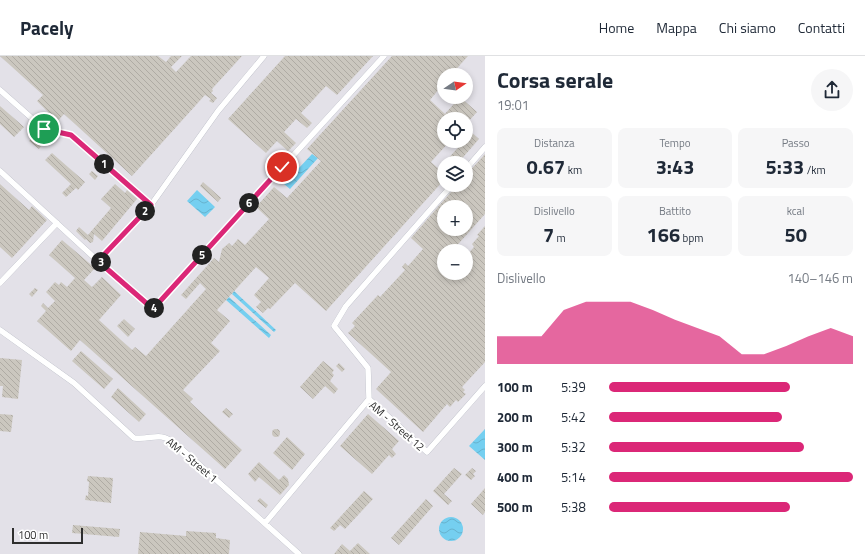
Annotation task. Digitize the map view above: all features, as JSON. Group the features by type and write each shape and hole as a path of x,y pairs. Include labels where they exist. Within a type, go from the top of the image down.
{"lane":[{"path":"98,261 151,205 218,110 264,56"},
{"path":"0,170 98,261 153,309 384,56"},
{"path":"0,90 44,129 71,135 151,205"},
{"path":"473,161 485,147"},
{"path":"369,399 368,368 334,326 346,306 446,192"},
{"path":"0,282 57,223"},
{"name":"AM - Street 1","path":"0,330 74,383 134,438 146,439 159,436 167,437 299,554"},
{"name":"AM - Street 12","path":"265,523 369,399 427,452 485,386"}],"shaded area":[{"path":"0,56 485,56 485,554 0,554"}],"water":[{"path":"312,154 318,158 290,189 284,184"},
{"path":"197,190 215,207 205,217 187,201"},
{"path":"234,291 276,330 274,332 232,294"},
{"path":"229,297 271,335 269,338 226,300"},
{"path":"485,429 485,460 469,446"},
{"path":"451,517 459,521 463,529 459,537 451,541 443,537 439,529 443,521"}],"building":[{"path":"0,56 158,56 166,62 171,56 182,56 171,67 176,72 191,56 242,56 212,89 213,91 211,93 217,98 213,103 209,101 211,99 205,95 132,176 64,114 57,122 47,113 48,112 37,101 43,95"},
{"path":"285,56 373,56 337,95 326,86 301,113 312,123 307,128 296,119 284,132 296,143 288,151 277,141 266,153 228,119"},
{"path":"392,56 468,56 457,68 437,68 437,92 430,100 443,112 437,112 437,148 444,148 431,162 437,167 437,188 326,311 295,283 270,309 268,308 263,313 256,307 261,302 254,295 269,278 256,267 217,310 230,321 211,343 220,351 183,390 193,399 190,402 242,450 225,469 80,340 71,351 37,321 46,311 41,306 43,303 48,308 55,301 46,292 55,282 59,285 61,282 67,287 75,278 49,255 62,240 95,268 84,280 92,287 102,277 121,295 99,320 132,350 135,347 146,356 206,289 200,283 186,299 181,295 214,258 219,262 222,249 229,243 232,246 238,239 245,245 269,219 256,207 274,187 287,198 321,161 307,149"},
{"path":"454,104 468,104 477,112 473,116 473,112 447,112"},
{"path":"0,106 24,127 14,137 0,124"},
{"path":"473,134 479,139 473,146"},
{"path":"33,137 42,145 39,149 29,141"},
{"path":"458,148 471,148 464,156 450,156"},
{"path":"52,153 85,182 78,190 76,188 66,197 62,193 71,184 45,160"},
{"path":"485,154 485,214 473,227 473,200 444,200 451,192 473,192 473,167"},
{"path":"92,171 98,176 95,180 89,174"},
{"path":"203,182 221,198 218,202 200,186"},
{"path":"0,184 29,210 32,206 47,220 12,258 0,247"},
{"path":"115,184 125,193 127,190 137,199 102,241 94,234 93,242 90,243 76,231 79,227 88,235 111,208 101,199"},
{"path":"437,208 437,236 465,236 458,244 437,244 437,280 473,280 474,247 472,244 479,236 477,235 485,226 485,362 462,387 465,390 463,392 466,394 458,402 456,400 450,407 447,404 423,432 376,389 391,372 348,333 355,326 352,323 378,295 380,297 405,270 402,267 405,263 408,266 423,249 411,238"},
{"path":"35,288 38,290 32,297 29,294"},
{"path":"124,319 135,329 128,337 117,326"},
{"path":"81,351 113,379 104,389 72,361"},
{"path":"0,358 22,360 18,399 2,397 3,386 0,386"},
{"path":"323,361 334,370 332,373 334,375 330,381 338,389 334,394 325,386 313,399 300,387"},
{"path":"339,363 345,369 342,372 336,366"},
{"path":"118,388 146,414 139,422 111,397"},
{"path":"226,408 233,414 229,418 222,412"},
{"path":"0,414 13,415 11,432 0,431"},
{"path":"368,414 399,441 392,449 396,454 392,458 389,455 372,474 340,446"},
{"path":"276,429 279,430 279,436 276,437 273,436 272,433 273,430"},
{"path":"287,437 305,454 292,470 273,453"},
{"path":"259,462 279,480 284,475 288,479 289,485 280,495 259,477 255,482 248,474"},
{"path":"454,468 462,474 444,494 452,501 448,505 433,491"},
{"path":"472,468 476,471 473,474 475,476 471,480 465,475"},
{"path":"88,476 113,478 111,503 85,500 86,495 88,496"},
{"path":"485,488 485,512 483,515 471,504"},
{"path":"364,491 373,499 345,529 340,525 334,531 330,528"},
{"path":"260,498 268,505 266,508 257,501"},
{"path":"426,499 433,506 399,545 391,538"},
{"path":"73,525 120,529 119,537 72,533"},
{"path":"186,531 216,533 216,538 230,540 229,554 138,554 140,532 186,536"},
{"path":"358,543 370,554 334,554 342,544 350,551"}],"route":[{"path":"44,129 71,135 151,205 98,261 153,309 282,167"}]}
